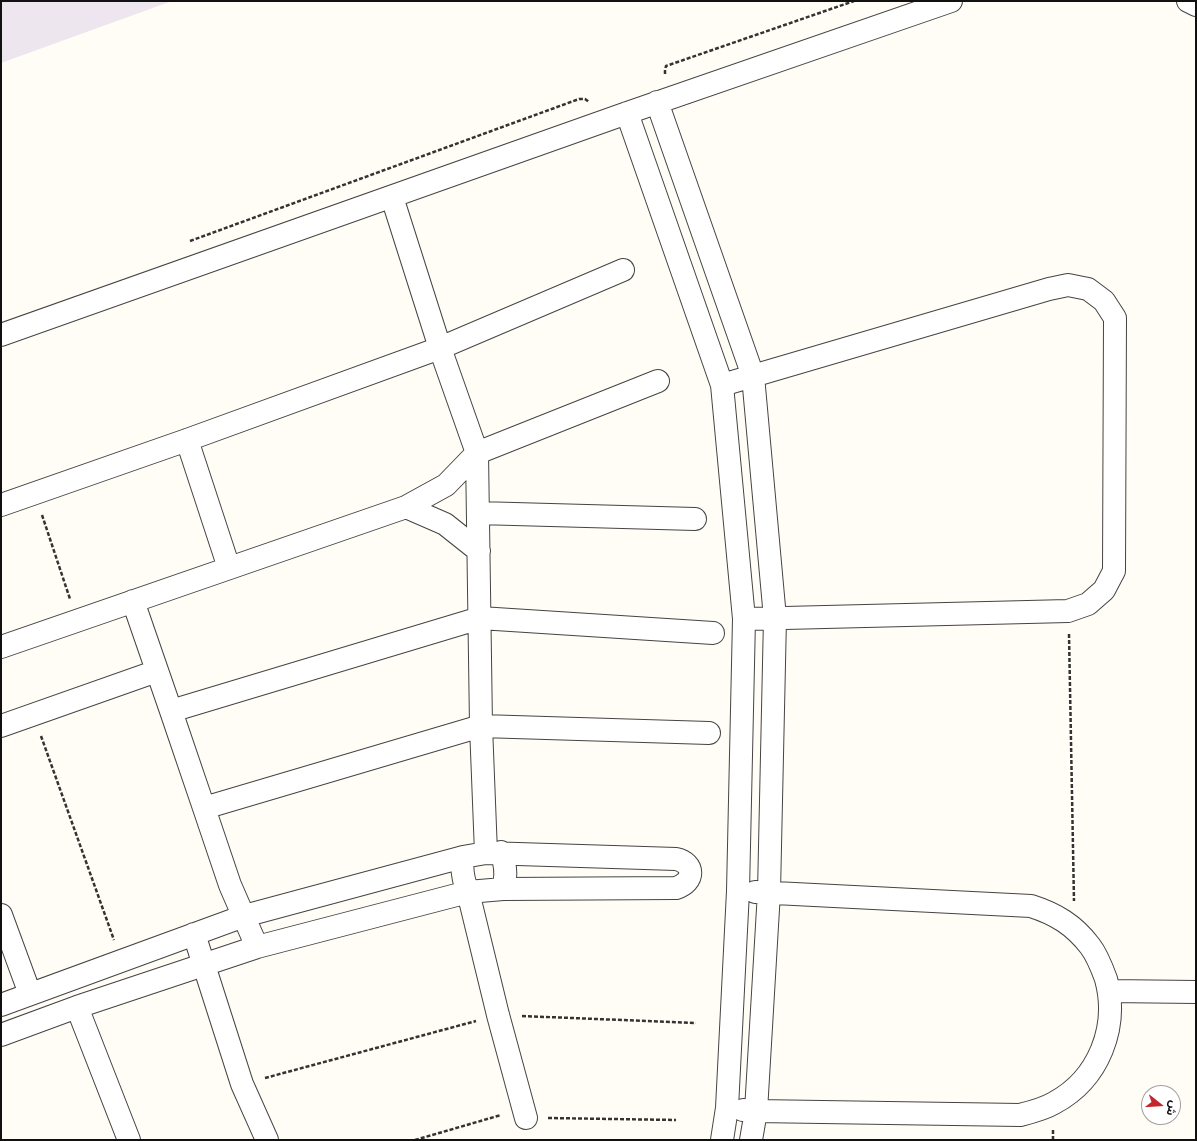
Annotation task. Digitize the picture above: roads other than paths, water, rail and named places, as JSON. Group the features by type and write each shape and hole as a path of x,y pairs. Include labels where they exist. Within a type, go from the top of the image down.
{"street":[{"path":"1,335 392,197 627,112 951,1"},
{"path":"1188,1 1196,6"},
{"path":"657,102 753,376 775,618 769,892 756,1111 751,1140"},
{"path":"627,112 722,385 744,619 738,891 727,1108 722,1140"},
{"path":"392,197 440,348 477,453 481,726 494,852 506,870 506,880 503,889"},
{"path":"1,505 188,440 440,348 624,270"},
{"path":"722,385 1049,289 1068,285 1088,289 1104,301 1115,318 1114,571 1104,590 1088,604 1068,611 744,619"},
{"path":"1,647 406,507 446,486 477,453 658,381"},
{"path":"188,440 229,568"},
{"path":"406,507 445,524 479,551"},
{"path":"478,513 695,519"},
{"path":"133,601 172,711 230,885 257,947"},
{"path":"172,711 480,618 713,633"},
{"path":"1,726 157,671"},
{"path":"204,808 481,726 709,733"},
{"path":"1,1005 244,916 463,857 494,852 676,859 682,860 688,864 690,870 688,882 676,888 503,889 468,892 257,947 77,1007 1,1035"},
{"path":"463,857 462,875 468,892 498,1015 525,1113"},
{"path":"727,1108 756,1111 1020,1115 1038,1111 1073,1091 1088,1075 1100,1056 1107,1035 1111,1014 1109,991 1103,968 1091,947 1075,929 1062,919 1047,911 1031,906 738,891"},
{"path":"1,915 30,994"},
{"path":"194,934 242,1084 267,1140"},
{"path":"1109,991 1196,992"},
{"path":"77,1007 129,1140"}]}
